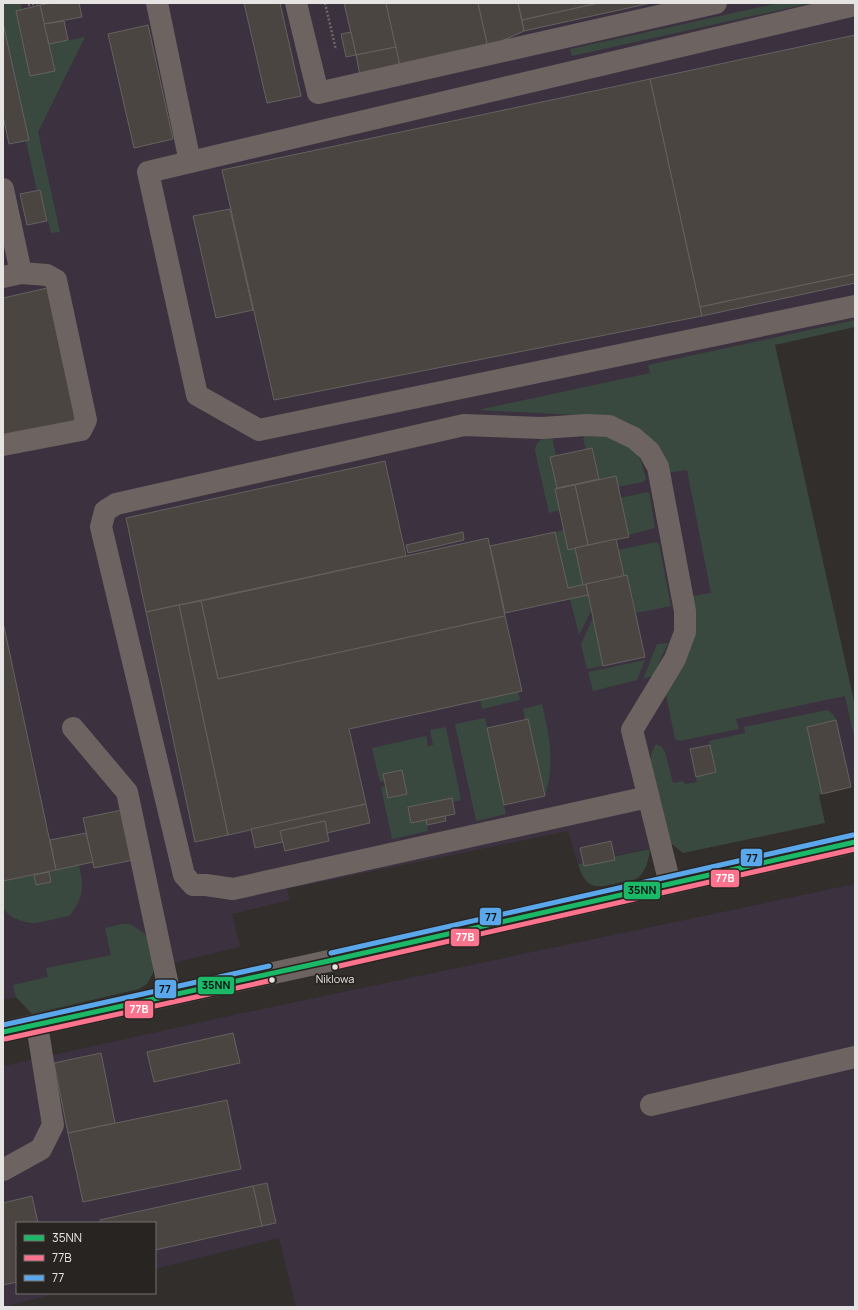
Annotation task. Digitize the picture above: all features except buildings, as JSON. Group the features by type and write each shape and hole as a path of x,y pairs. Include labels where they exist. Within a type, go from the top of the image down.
{"street":[{"path":"158,3 190,162"},
{"path":"296,3 318,93 716,3"},
{"path":"855,5 148,172 197,396 259,430 855,306"},
{"path":"3,189 12,275 48,275 56,280 86,420 81,430 3,446"},
{"path":"648,797 232,889 206,885 193,885 184,875 105,542 102,527 105,511 116,504 464,425 542,428 586,424 609,426 634,438 649,451 658,468 685,611 685,632 675,658 632,730 670,884"},
{"path":"73,728 127,792 170,995"},
{"path":"3,1032 333,960 855,842"},
{"path":"3,1170 41,1149 53,1125 37,1025"},
{"path":"651,1105 855,1056"}],"path":[{"path":"28,5 38,3"},
{"path":"325,3 336,50"}],"shaded area":[{"path":"3,3 855,3 855,327 775,345 855,706 855,784 851,785 851,787 819,795 825,823 683,853 672,844 578,864 568,831 287,889 290,900 232,914 240,947 3,1000"},
{"path":"855,884 855,1307 296,1307 279,1238 156,1269 156,1222 16,1222 16,1294 55,1294 3,1307 3,1066 238,1014"}],"green space":[{"path":"3,3 21,3 22,10 16,11 30,76 55,71 49,44 85,37 38,132 60,232 51,233 40,190 37,191 26,141 29,140 3,23"},
{"path":"779,3 812,3 572,56 570,49"},
{"path":"855,320 855,327 775,345 855,706 855,741 845,696 736,719 739,729 679,741 675,739 666,695 692,596 711,593 687,470 667,473 639,429 614,417 478,410 650,373 648,365"},
{"path":"552,436 556,456 550,457 560,510 549,513 535,451 540,440"},
{"path":"585,436 608,436 634,450 641,461 646,479 643,482 618,487 615,476 599,479 592,448 586,449 583,439"},
{"path":"647,492 649,493 655,528 628,535 620,498"},
{"path":"564,530 575,548 583,585 568,588 555,532"},
{"path":"656,542 659,544 671,606 636,613 627,575 624,576 618,550"},
{"path":"588,595 591,611 579,635 570,599"},
{"path":"593,618 603,666 587,669 581,644"},
{"path":"668,643 653,676 643,679 657,644"},
{"path":"645,660 637,680 593,691 588,672"},
{"path":"518,692 520,700 482,709 480,700"},
{"path":"542,704 549,739 551,761 545,796 528,719 525,720 523,709"},
{"path":"827,710 833,714 836,720 807,727 822,794 819,795 825,823 683,853 667,840 650,760 656,744 662,747 665,752 673,783 683,781 685,784 697,782 696,777 716,772 709,741 745,733 744,727"},
{"path":"485,718 506,814 476,821 455,724"},
{"path":"446,727 461,800 452,802 451,798 408,807 411,823 426,820 428,831 392,839 381,787 386,786 389,798 407,794 402,770 384,774 385,781 380,782 372,748 426,736 428,746 433,745 430,730"},
{"path":"650,849 644,871 637,878 630,881 605,886 594,886 589,884 585,879 578,864"},
{"path":"79,865 82,880 82,892 78,904 69,916 31,923 12,917 5,910 2,900 3,881 34,875 36,885 51,882 49,872"},
{"path":"122,924 130,924 143,932 147,937 154,967 153,973 147,984 139,989 32,1014 16,997 13,985 48,977 46,968 111,955 105,928"}],"transit line":[{"name":"77","path":"331,953 853,835"},
{"name":"35NN","path":"3,1032 333,960 855,842"},
{"name":"77B","path":"335,967 855,849"},
{"name":"77","path":"3,1025 269,966"},
{"name":"77B","path":"5,1039 273,980"}],"place":[{"name":"Niklowa","path":"335,967"}]}
